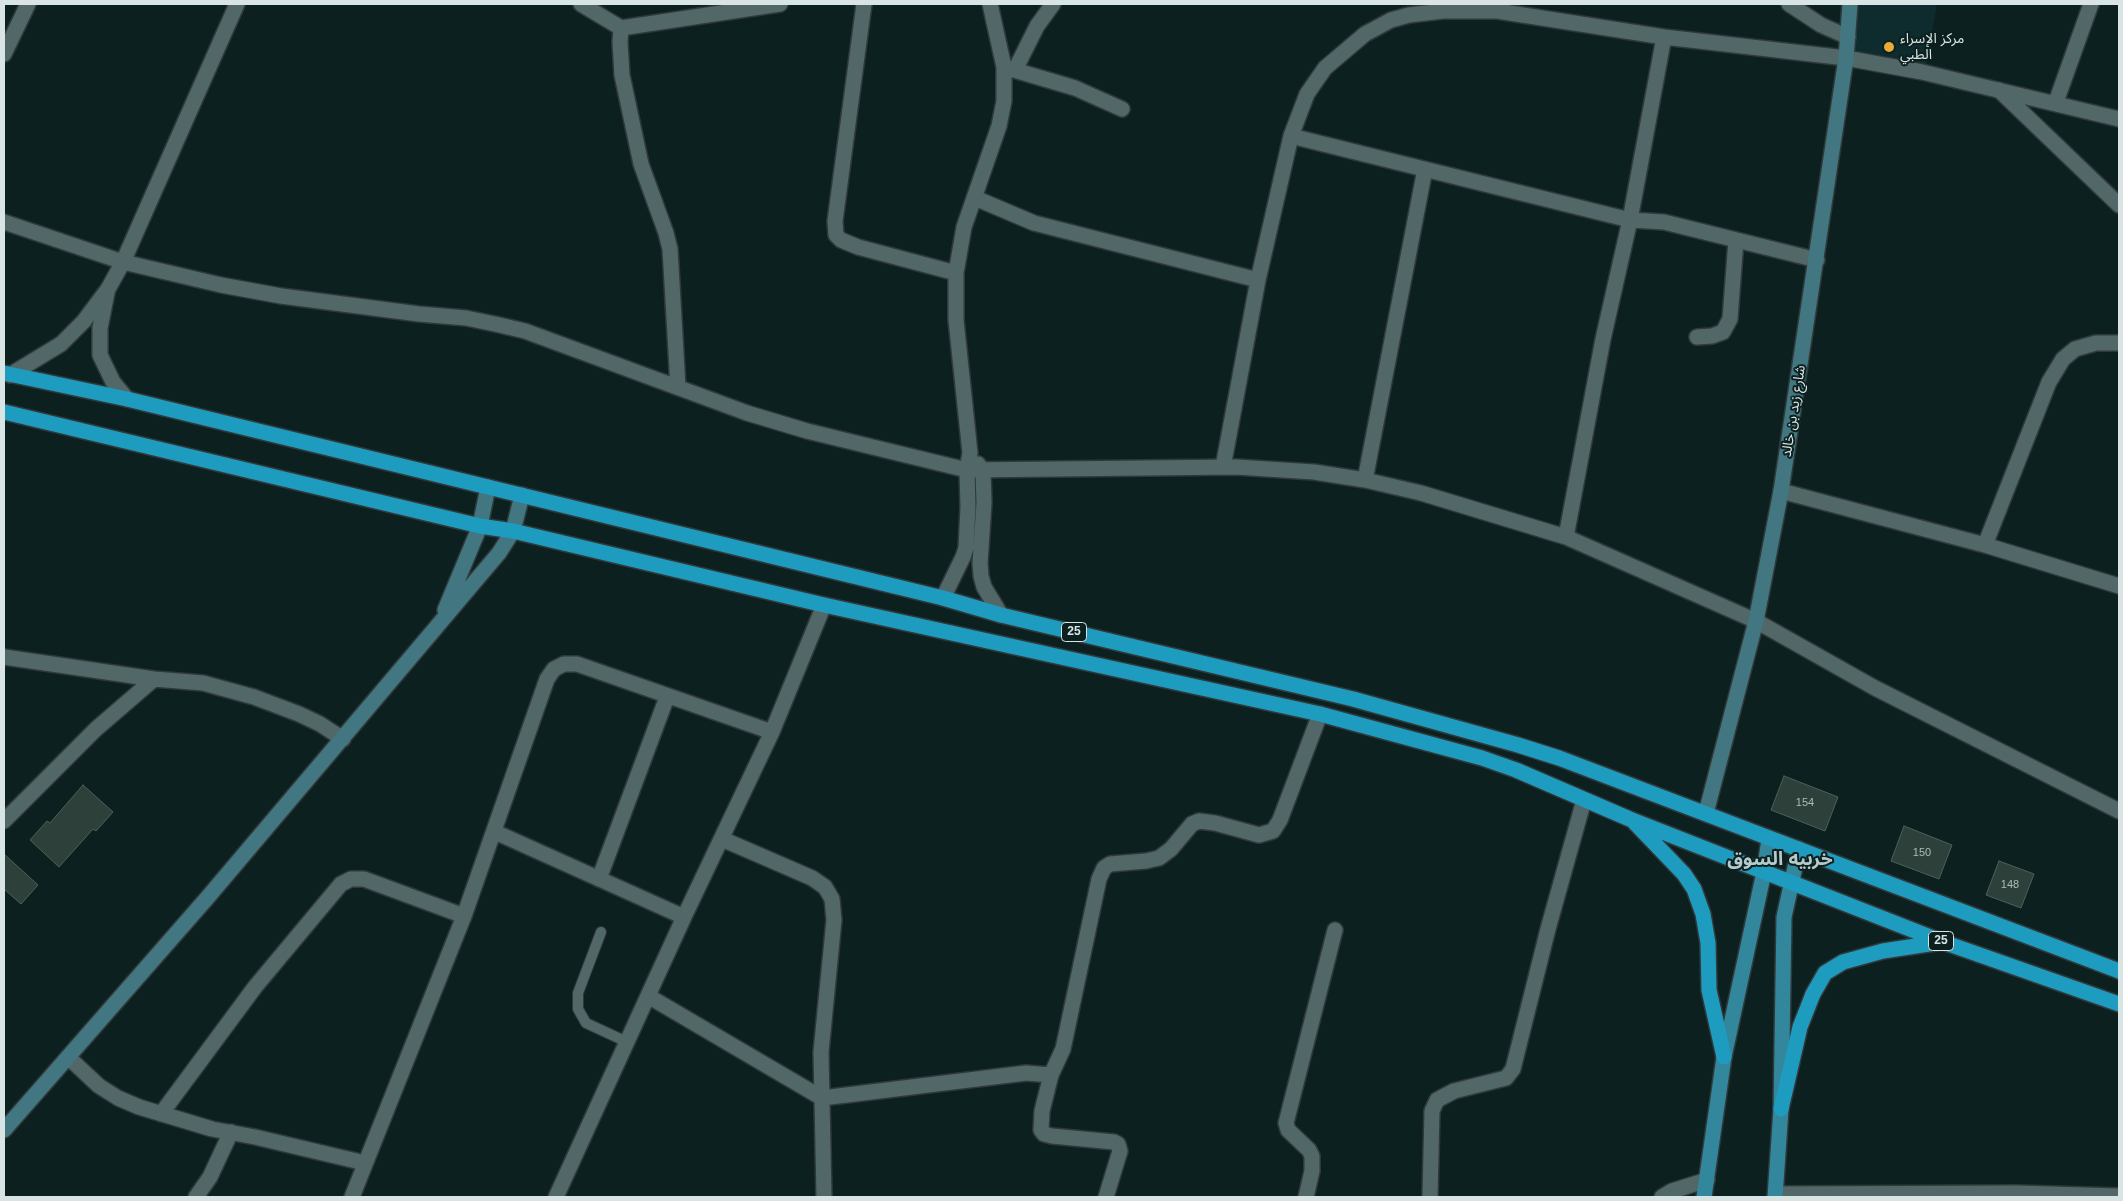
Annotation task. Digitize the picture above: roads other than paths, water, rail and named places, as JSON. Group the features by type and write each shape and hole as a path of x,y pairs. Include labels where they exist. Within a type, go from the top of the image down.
{"highway":[{"name":"25","path":"7,374 127,399 943,598 1001,616 1353,699 1509,742 1559,758 1706,813 2119,971"},
{"name":"25","path":"4,412 480,526 513,531 824,605 1320,714 1482,758 1516,770 1632,820 1733,858 1943,942 2119,1004"},
{"path":"1632,820 1684,874 1694,889 1703,914 1708,943 1709,990 1724,1057"},
{"path":"1781,1109 1800,1027 1813,994 1826,974 1843,962 1883,951 1943,942"}],"main road":[{"path":"1704,1197 1724,1057 1764,872 1769,838"},
{"path":"1775,1196 1781,1109 1784,918 1799,849"}],"street":[{"path":"4,54 28,4"},
{"path":"7,374 61,344 84,321 108,289 122,262 237,4"},
{"path":"590,6 621,28 780,4"},
{"path":"864,4 835,221 836,235 841,240 858,246 956,273"},
{"path":"990,4 1009,69"},
{"path":"1001,616 984,586 981,576 975,471 970,453 956,320 956,273 964,227 1002,113 1009,69 1053,4"},
{"path":"1789,4 1820,25 1848,37"},
{"name":"شارع زيد بن خالد","path":"1706,813 1756,621 1781,490 1846,58 1850,4"},
{"path":"2056,102 2091,4"},
{"path":"1223,467 1258,280 1291,136 1307,94 1326,68 1365,34 1391,20 1409,15 1500,7 1664,37 1846,58 1922,72 2056,102 2119,119"},
{"path":"621,28 622,75 642,164 666,232 670,249 678,387"},
{"path":"1566,537 1603,339 1630,220 1664,37"},
{"path":"1009,69 1075,88 1122,109"},
{"path":"1999,90 2119,205"},
{"path":"1291,136 1630,220 1664,222 1817,260"},
{"path":"1365,480 1425,169"},
{"path":"975,198 1034,223 1258,280"},
{"path":"4,222 122,262 221,286 281,296 419,314 466,318 525,331 747,413 807,430 975,471 1223,467 1314,472 1365,480 1421,493 1566,537 1756,621 1874,688 2119,811"},
{"path":"1698,337 1712,336 1723,332 1730,319 1736,240"},
{"path":"108,289 100,328 100,355 113,382 127,399"},
{"path":"1985,545 2049,382 2064,359 2075,349 2096,343 2119,343"},
{"path":"943,598 958,570 966,548 975,471"},
{"path":"438,625 480,526 488,487"},
{"path":"1781,490 1985,545 2119,586"},
{"path":"4,1130 342,739 499,553 513,531 522,495"},
{"path":"556,1197 684,917 772,732 824,605"},
{"path":"4,657 154,679 204,683 254,697 299,714 320,724 342,739"},
{"path":"352,1197 464,916 547,679 554,669 564,664 577,664 667,697 772,732"},
{"path":"4,821 96,729 154,679"},
{"path":"599,879 667,697"},
{"path":"1106,1197 1119,1156 1119,1147 1114,1142 1063,1138 1044,1134 1041,1130 1042,1111 1051,1075 1063,1049 1098,879 1104,868 1118,862 1146,862 1159,858 1171,849 1192,824 1199,821 1215,823 1259,835 1273,832 1280,820 1320,714"},
{"path":"1430,1197 1432,1110 1437,1100 1454,1091 1506,1078 1513,1069 1548,929 1584,800"},
{"path":"495,832 684,917"},
{"path":"722,839 812,878 825,887 832,899 834,920 820,1052 824,1197"},
{"path":"161,1114 255,987 341,884 351,879 364,879 464,916"},
{"path":"1306,1197 1312,1171 1312,1156 1309,1150 1288,1130 1286,1124 1335,930"},
{"path":"648,996 822,1098 1026,1073 1051,1075"},
{"path":"68,1056 99,1086 118,1098 161,1114 212,1129 365,1163"},
{"path":"196,1197 210,1178 231,1132"},
{"path":"1662,1197 1672,1191 1707,1180"},
{"path":"1775,1196 2017,1193 2119,1196"}],"lane":[{"path":"601,932 578,993 578,1009 586,1023 627,1042"}],"place":[{"name":"مركز الإسراء الطبي","path":"1889,47"}],"district":[{"name":"خربیه السوق","path":"1780,860"}]}
